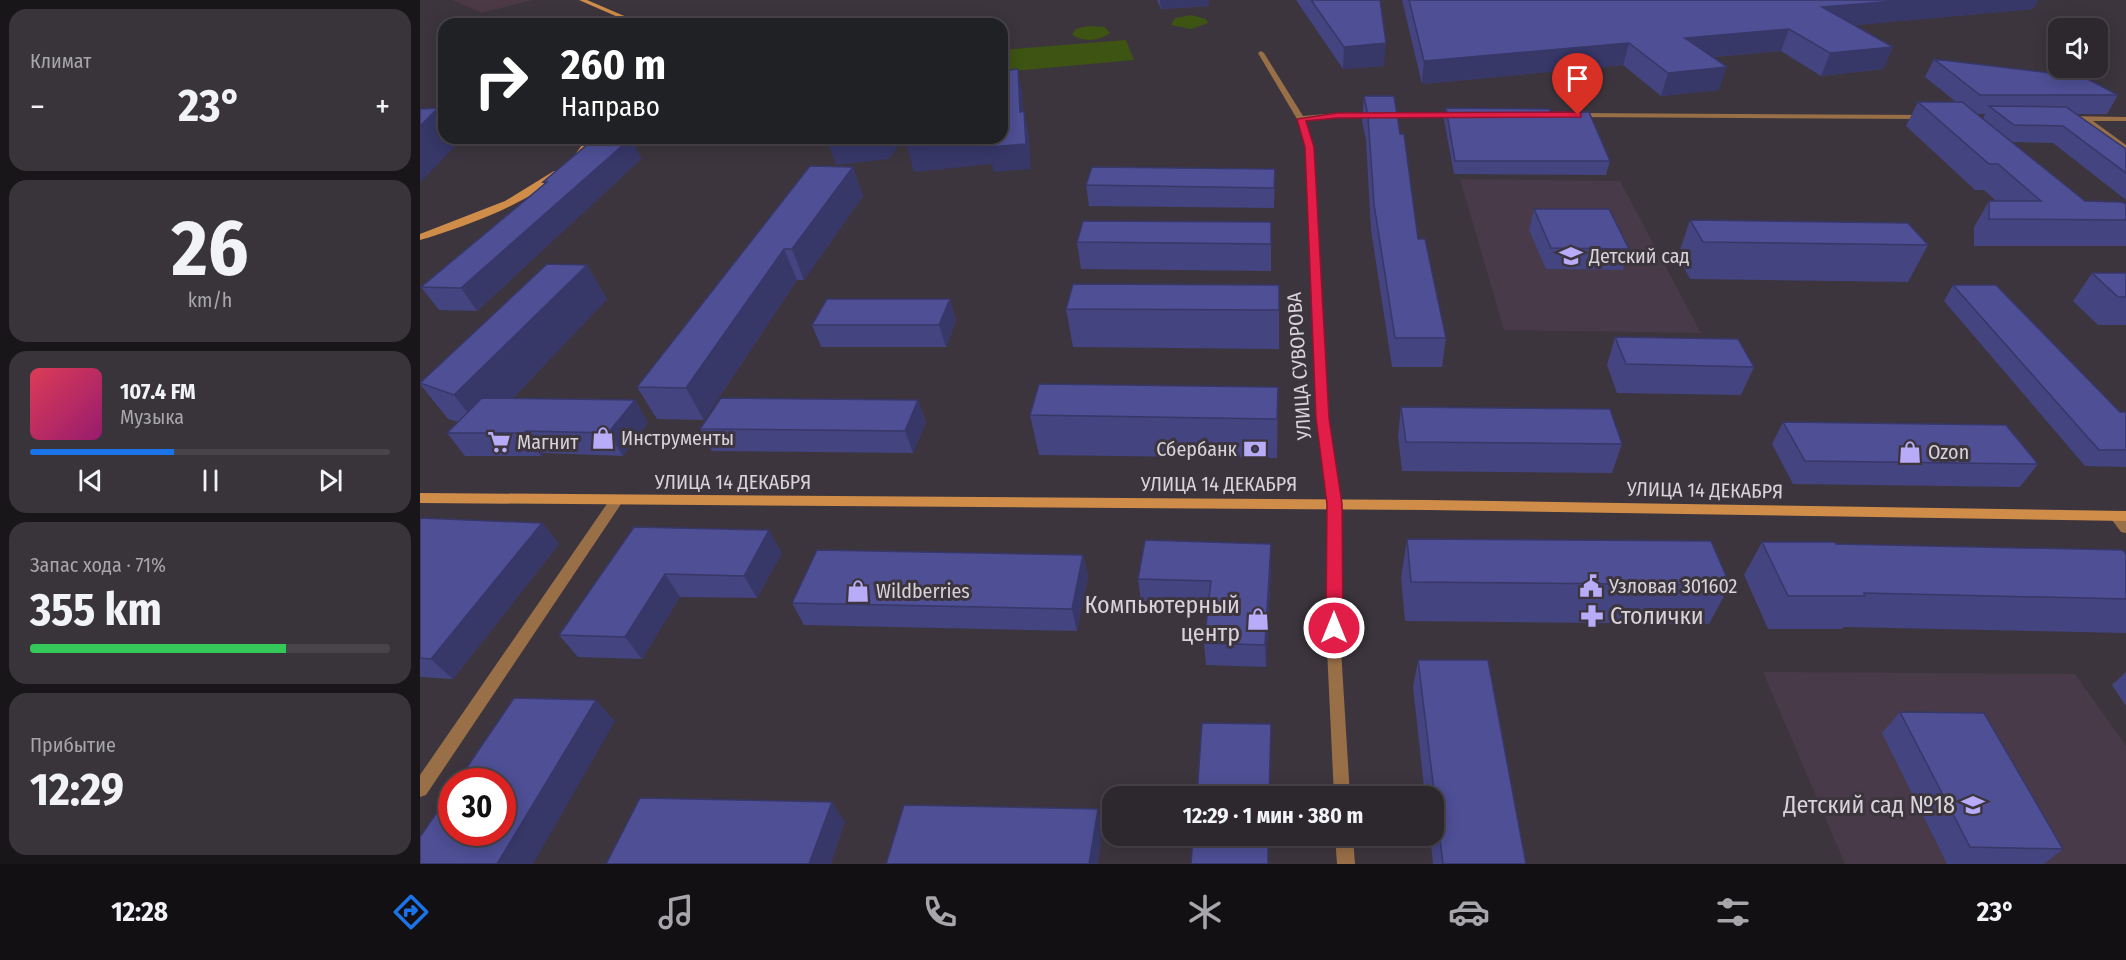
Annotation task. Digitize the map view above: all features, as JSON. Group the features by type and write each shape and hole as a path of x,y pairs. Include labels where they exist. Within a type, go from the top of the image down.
{"main road":[{"path":"582,0 626,18"},
{"path":"571,162 586,144"},
{"path":"420,237 480,217 545,183 562,169"},
{"name":"УЛИЦА 14 ДЕКАБРЯ","path":"420,498 1335,504 2121,516"}],"street":[{"name":"УЛИЦА СУВОРОВА","path":"1262,53 1301,119 1310,147 1323,418 1335,504 1334,649 1341,786"},
{"path":"1301,119 1337,115 1478,115"},
{"path":"1570,115 1942,117"},
{"path":"2062,118 2126,119"},
{"path":"2085,118 2126,149"},
{"path":"420,789 616,501"},
{"path":"2121,516 2126,528"},
{"path":"1345,846 1346,864"}],"shaded area":[{"path":"452,0 533,0 482,13"},
{"name":"Детский сад","path":"1460,179 1620,181 1701,333 1504,330"},
{"name":"Детский сад №18","path":"1763,672 2075,674 2126,746 2126,864 1845,864"}],"green space":[{"path":"1191,15 1206,19 1208,23 1191,29 1171,25 1175,18"},
{"path":"1087,26 1105,27 1110,33 1091,40 1081,39 1072,34 1076,29"},
{"path":"1126,40 1134,60 1008,71 1008,50"}],"building":[{"path":"1311,0 1380,0 1386,43 1344,47"},
{"path":"1409,0 1908,0 1822,7 1893,47 1830,53 1789,29 1685,38 1727,67 1668,73 1629,43 1424,61"},
{"path":"1934,59 2048,73 2048,78 2086,78 2118,95 1980,95"},
{"path":"1018,69 1020,112 1024,111 1026,144 988,147 988,144 1008,144 1008,70"},
{"path":"1364,96 1394,96 1400,134 1404,134 1418,239 1425,239 1446,338 1395,338 1374,204 1368,116"},
{"path":"1918,102 1962,102 2085,201 2126,204 2126,220 1989,219 1989,201 2041,201 1998,164 1989,164"},
{"path":"1989,106 2066,107 2126,149 2126,173 2063,126 2014,125"},
{"path":"438,108 420,126 420,109"},
{"path":"1446,108 1549,109 1551,112 1589,112 1610,161 1455,161"},
{"path":"588,144 624,144 461,288 421,287 547,182 543,182"},
{"path":"907,144 937,144 907,147"},
{"path":"810,166 853,167 792,249 784,249 686,388 637,387"},
{"path":"1092,167 1275,169 1274,188 1086,185"},
{"path":"1534,209 1609,209 1629,249 1551,248"},
{"path":"1690,220 1908,223 1928,245 1703,242"},
{"path":"1083,221 1271,222 1271,244 1077,242"},
{"path":"547,264 587,265 454,395 420,383"},
{"path":"2092,273 2126,273 2126,297 2118,297"},
{"path":"1073,284 1279,285 1279,310 1066,309"},
{"path":"1953,285 1996,285 2120,412 2126,412 2126,450 2099,450"},
{"path":"827,299 950,299 939,325 812,325"},
{"path":"1615,337 1738,339 1754,367 1626,364"},
{"path":"1039,384 1278,387 1277,419 1030,415"},
{"path":"482,398 635,400 608,433 526,431 524,433 447,433"},
{"path":"721,398 918,400 905,431 700,429"},
{"path":"1401,407 1610,409 1622,444 1406,442"},
{"path":"1783,422 2006,425 2038,464 1805,461"},
{"path":"420,518 542,523 431,659 420,658"},
{"path":"634,527 769,530 744,576 665,574 625,637 559,635"},
{"path":"1407,539 1711,541 1730,585 1411,582"},
{"path":"1145,540 1271,544 1265,645 1204,643 1211,581 1138,579"},
{"path":"1762,542 2123,550 2126,554 2126,599 1864,593 1865,596 1788,596"},
{"path":"817,550 1083,555 1072,609 792,603"},
{"path":"1418,660 1488,660 1526,864 1443,864 1441,846 1444,846 1444,786 1433,786"},
{"path":"514,698 596,700 516,833 516,768 466,768"},
{"path":"1900,712 1984,713 2063,849 1970,847"},
{"path":"1202,723 1271,724 1269,786 1198,786"},
{"path":"640,798 832,802 809,864 606,864"},
{"path":"904,805 1098,809 1089,864 886,864"},
{"path":"438,811 438,846 508,846 497,864 420,864 420,837"},
{"path":"1192,846 1268,846 1268,864 1191,864"}],"place":[{"name":"Детский сад","path":"1571,256"},
{"name":"Инструменты","path":"603,438"},
{"name":"Магнит","path":"499,442"},
{"name":"Сбербанк","path":"1255,449"},
{"name":"Ozon","path":"1910,452"},
{"name":"Узловая 301602","path":"1591,586"},
{"name":"Wildberries","path":"858,591"},
{"name":"Столички","path":"1592,616"},
{"name":"Компьютерный центр","path":"1258,619"},
{"name":"Детский сад №18","path":"1973,805"}],"route":[{"path":"1334,628 1335,504 1323,418 1310,147 1301,119 1337,115 1578,115"}]}
